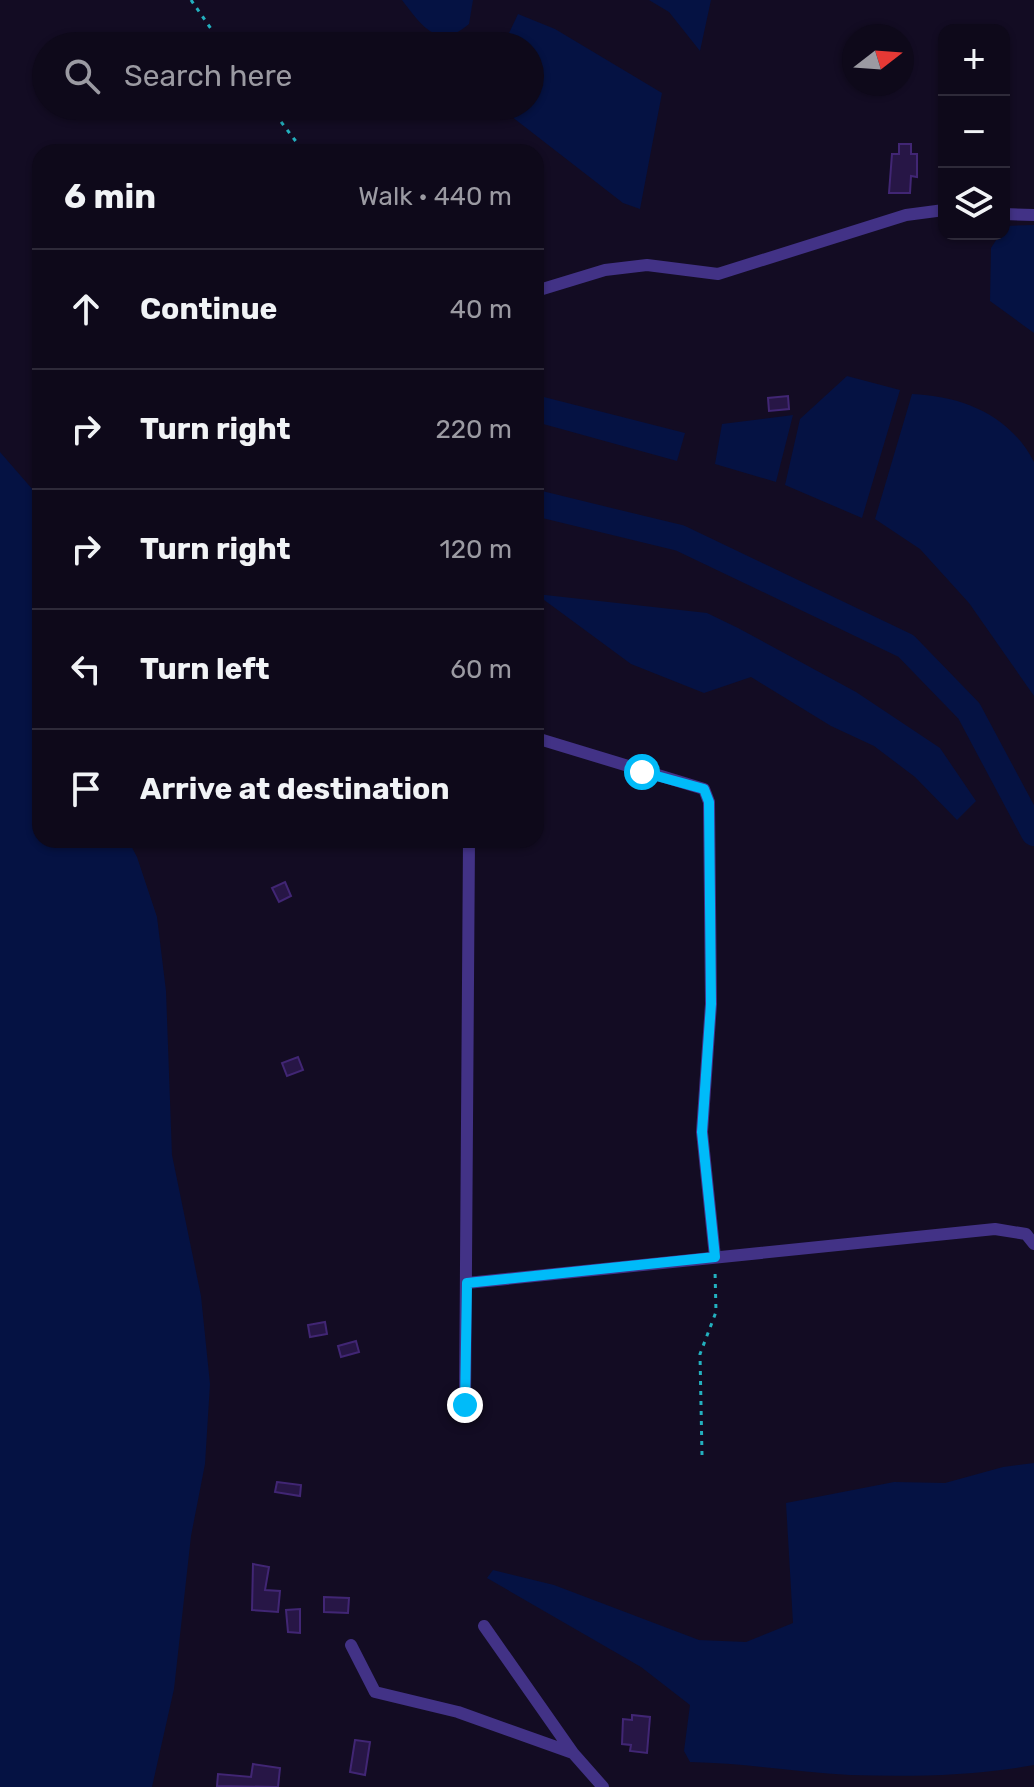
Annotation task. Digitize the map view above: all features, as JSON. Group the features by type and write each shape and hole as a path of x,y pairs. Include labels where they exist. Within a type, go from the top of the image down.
{"street":[{"path":"544,289 605,270 647,265 718,274 906,215 938,211"},
{"path":"1010,214 1034,215"},
{"path":"544,740 704,789 709,802 711,1004 702,1132 715,1257"},
{"path":"465,1405 467,1283 464,1200 468,1133 469,848"},
{"path":"467,1283 995,1229 1026,1234 1034,1244"},
{"path":"484,1626 573,1753 603,1787"},
{"path":"351,1645 375,1692 458,1712 573,1753"}],"path":[{"path":"191,0 213,32"},
{"path":"280,120 298,144"},
{"path":"702,1455 700,1354 716,1312 715,1257"}],"shaded area":[{"path":"402,0 473,0 469,24 458,32 431,32"},
{"path":"649,0 711,0 700,51 669,12"},
{"path":"518,14 555,29 662,93 640,209 623,203 516,120 544,120 544,32 510,32"},
{"path":"1034,225 1034,333 990,301 991,248 996,240 1010,240 1010,226"},
{"path":"847,376 900,390 862,518 785,485 800,419"},
{"path":"912,394 949,399 983,411 1012,432 1034,462 1034,696 969,603 920,549 875,519"},
{"path":"544,397 685,433 677,461 544,424"},
{"path":"793,415 776,482 715,464 722,424"},
{"path":"0,452 32,489 32,848 132,848 157,917 166,991 172,1155 201,1296 210,1384 205,1464 191,1536 174,1689 152,1787 0,1787"},
{"path":"544,595 707,613 856,692 940,748 976,801 957,820 915,777 874,746 831,726 751,677 704,693 631,664 544,600"},
{"path":"1034,1463 1034,1765 966,1774 896,1776 690,1762 684,1751 690,1705 641,1667 487,1578 493,1570 554,1585 699,1640 746,1642 793,1623 786,1503 894,1482 945,1483 1003,1467"}],"building":[{"path":"899,144 911,144 911,154 917,154 917,177 911,176 910,193 889,193 892,154 899,154"},
{"path":"788,396 789,409 769,411 768,398"},
{"path":"285,882 291,896 279,902 272,888"},
{"path":"298,1057 303,1070 287,1076 282,1063"},
{"path":"325,1322 327,1334 310,1337 308,1325"},
{"path":"356,1341 359,1352 341,1357 338,1346"},
{"path":"277,1482 301,1485 300,1496 275,1492"},
{"path":"253,1564 269,1567 265,1590 280,1591 278,1612 252,1610"},
{"path":"324,1597 349,1598 348,1613 324,1612"},
{"path":"300,1609 300,1633 288,1632 286,1610"},
{"path":"632,1715 650,1717 647,1753 630,1751 631,1745 622,1744 623,1719 632,1720"},
{"path":"355,1740 370,1742 365,1775 350,1772"},
{"path":"253,1764 280,1768 278,1787 217,1786 218,1774 251,1777"}],"waterway":[{"path":"544,505 680,538 906,646 969,711 1034,833"}],"route":[{"path":"465,1405 467,1283 715,1257 702,1132 710,1063 709,802 704,789 642,772"}]}
